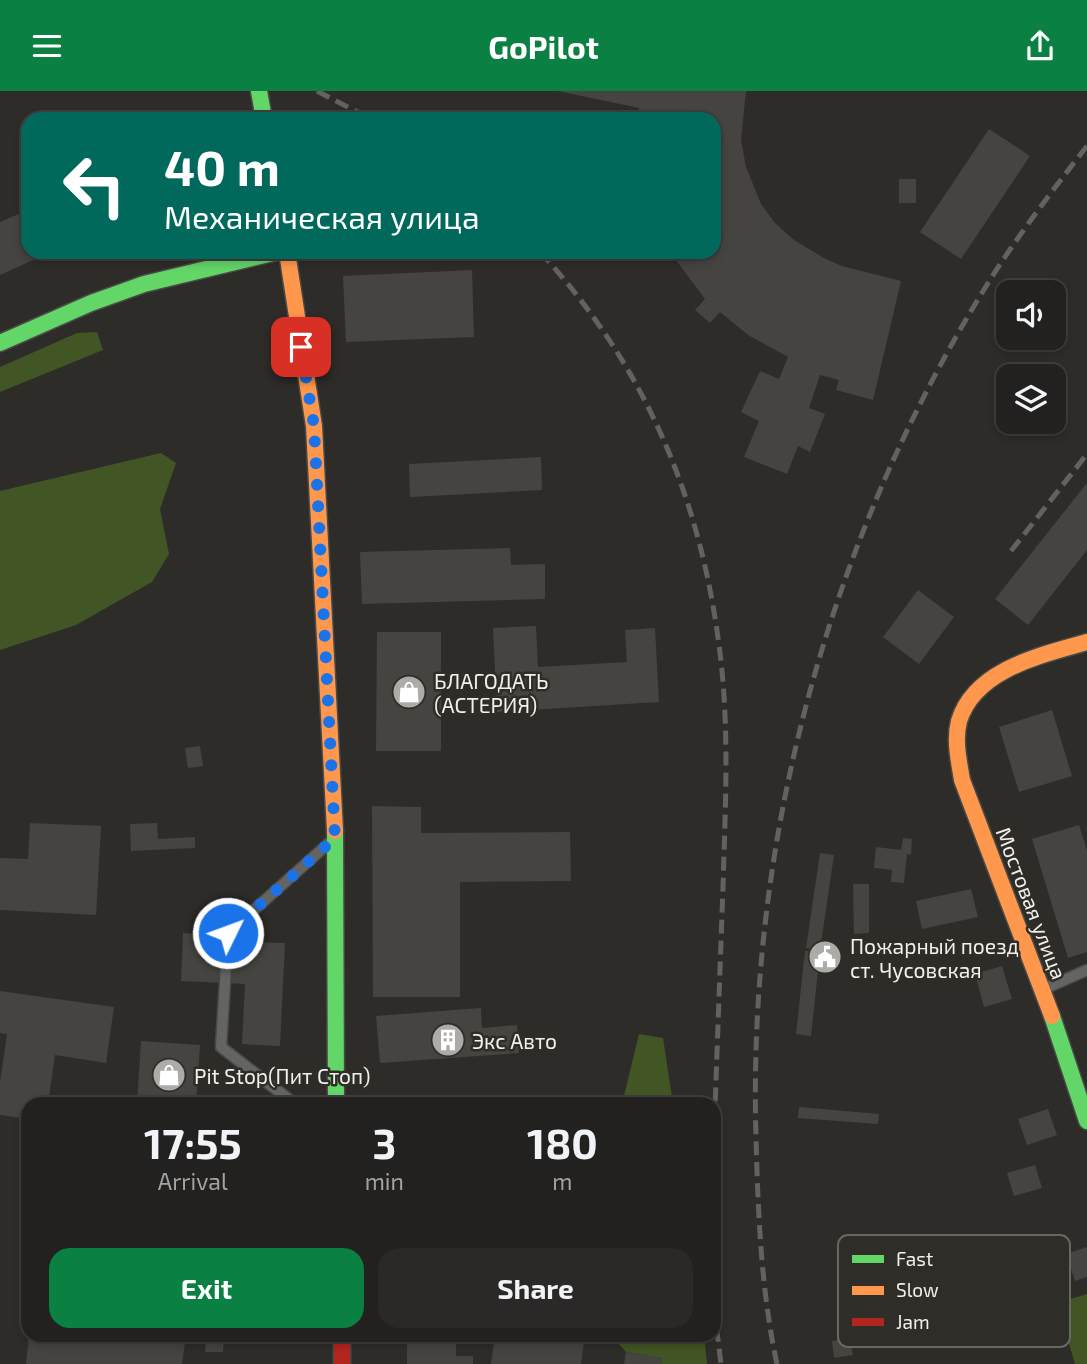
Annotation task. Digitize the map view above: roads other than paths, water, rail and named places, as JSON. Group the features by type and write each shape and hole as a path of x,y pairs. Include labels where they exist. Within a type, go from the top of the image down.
{"main road":[{"path":"259,91 263,112"},
{"path":"0,343 92,303 144,284 248,259"},
{"path":"288,259 314,426 335,838 336,1097"},
{"name":"Мостовая улица","path":"1087,642 1050,652 1003,670 985,683 970,700 958,723 955,745 957,763 1043,989 1087,1121"},
{"path":"342,1342 342,1364"}],"lane":[{"path":"286,1097 221,1047 228,933 335,838"},
{"path":"1043,989 1087,970"}],"railway":[{"path":"317,91 358,112"},
{"path":"777,1364 767,1308 759,1223 756,1138 757,1024 767,911 785,798 811,687 845,579 888,473 938,370 995,272 1087,146"},
{"path":"546,259 613,345 642,395 666,446 686,499 714,612 722,671 726,752 715,1097"},
{"path":"1011,551 1087,454"},
{"path":"718,1342 721,1364"}],"place":[{"name":"БЛАГОДАТЬ (АСТЕРИЯ)","path":"409,692"},
{"name":"Пожарный поезд ст. Чусовская","path":"825,957"},
{"name":"Экс Авто","path":"448,1040"},
{"name":"Pit Stop(Пит Стоп)","path":"169,1075"}]}
